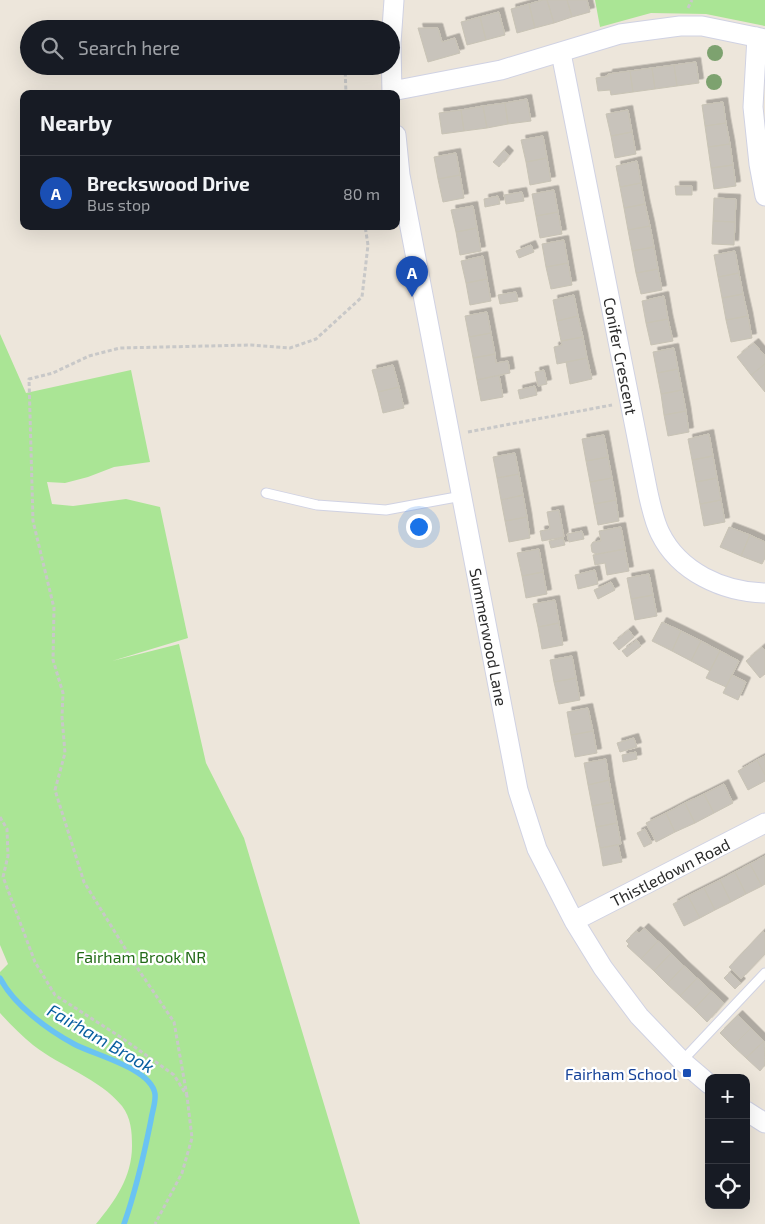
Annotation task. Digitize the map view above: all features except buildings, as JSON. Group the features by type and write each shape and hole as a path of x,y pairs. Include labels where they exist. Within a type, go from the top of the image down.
{"street":[{"path":"393,20 394,0"},
{"path":"400,90 501,70 620,34 680,26 702,26 761,38 753,107 759,164 765,196"},
{"name":"Conifer Crescent","path":"561,52 648,493 659,532 685,565 710,581 740,590 765,593"},
{"path":"392,75 392,90"},
{"name":"Summerwood Lane","path":"400,175 518,790 537,849 574,920 603,968 639,1016 682,1061 705,1081"},
{"name":"Thistledown Road","path":"574,920 765,823"},
{"path":"750,1114 765,1123"}],"lane":[{"path":"266,493 317,505 386,510 462,496"},
{"path":"682,1061 765,973"}],"path":[{"path":"345,75 346,90"},
{"path":"155,1224 182,1173 192,1138 187,1096 174,1022 136,966 84,882 55,790 64,753 62,717 64,693 53,660 54,608 33,521 29,379 53,373 89,356 120,348 251,345 290,348 316,339 362,297 368,245 366,230"},
{"path":"450,436 630,401"},
{"path":"0,817 6,829 8,856 4,877 34,962 55,995 122,1038 174,1075 187,1096"}],"green space":[{"path":"595,0 765,0 765,26 706,14 651,13 600,27"},
{"name":"Fairham Brook NR","path":"0,334 26,393 131,370 150,462 114,467 65,483 47,482 52,504 73,506 126,499 160,507 188,638 112,661 179,644 206,763 244,838 360,1224 96,1224 116,1197 129,1168 132,1140 127,1115 113,1096 91,1080 33,1045 0,1013 0,972 8,964 0,945"}],"waterway":[{"name":"Fairham Brook","path":"0,978 14,998 32,1016 53,1032 74,1044 133,1070 151,1085 155,1094 146,1146 124,1224"}],"place":[{"name":"Breckswood Drive","path":"412,297"},
{"name":"Fairham School","path":"687,1073"}]}
